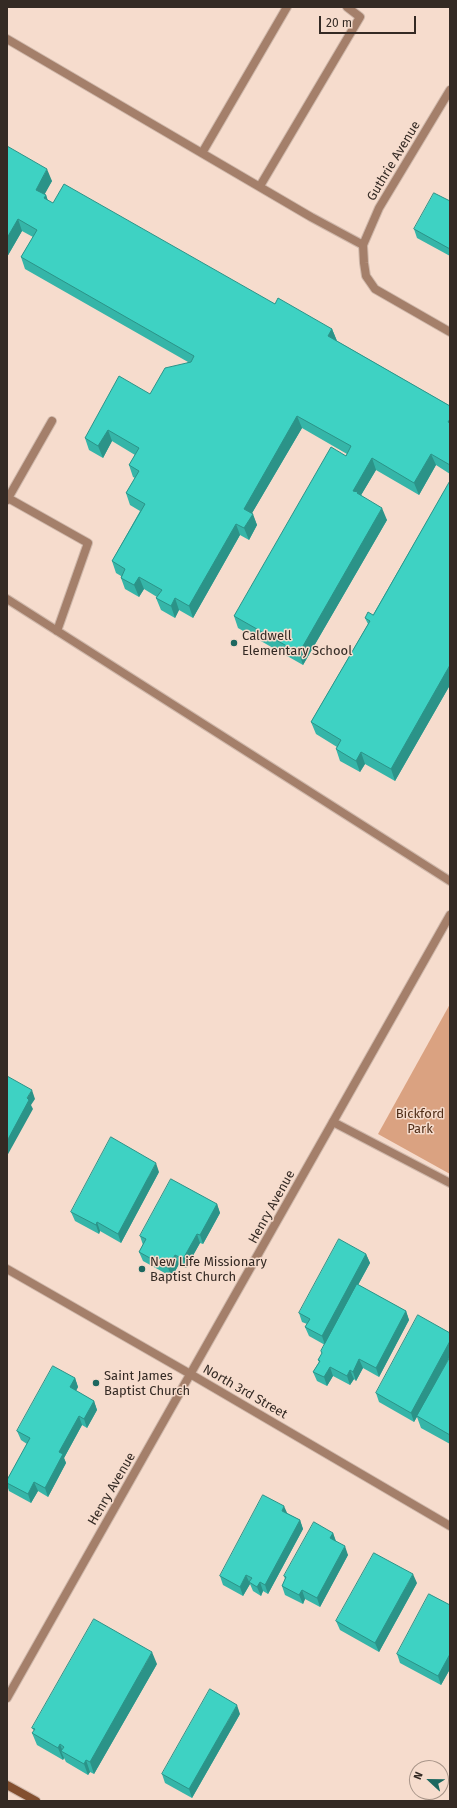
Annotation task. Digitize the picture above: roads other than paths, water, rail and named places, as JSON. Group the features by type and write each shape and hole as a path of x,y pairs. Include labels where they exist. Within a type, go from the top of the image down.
{"main road":[{"path":"7,1785 36,1801"}],"street":[{"path":"202,153 287,7"},
{"path":"260,186 360,17 348,7"},
{"path":"7,39 363,245 366,276 375,289 450,332"},
{"name":"Guthrie Avenue","path":"363,245 379,208 450,90"},
{"path":"52,421 8,499 88,543 57,631"},
{"path":"7,599 450,881"},
{"name":"Henry Avenue","path":"7,1698 192,1375 450,915"},
{"path":"333,1122 450,1183"},
{"name":"North 3rd Street","path":"7,1269 450,1526"}],"place":[{"name":"Caldwell Elementary School","path":"234,643"},
{"name":"New Life Missionary Baptist Church","path":"142,1269"},
{"name":"Saint James Baptist Church","path":"96,1383"}],"park label":[{"name":"Bickford Park","path":"420,1122"}]}
